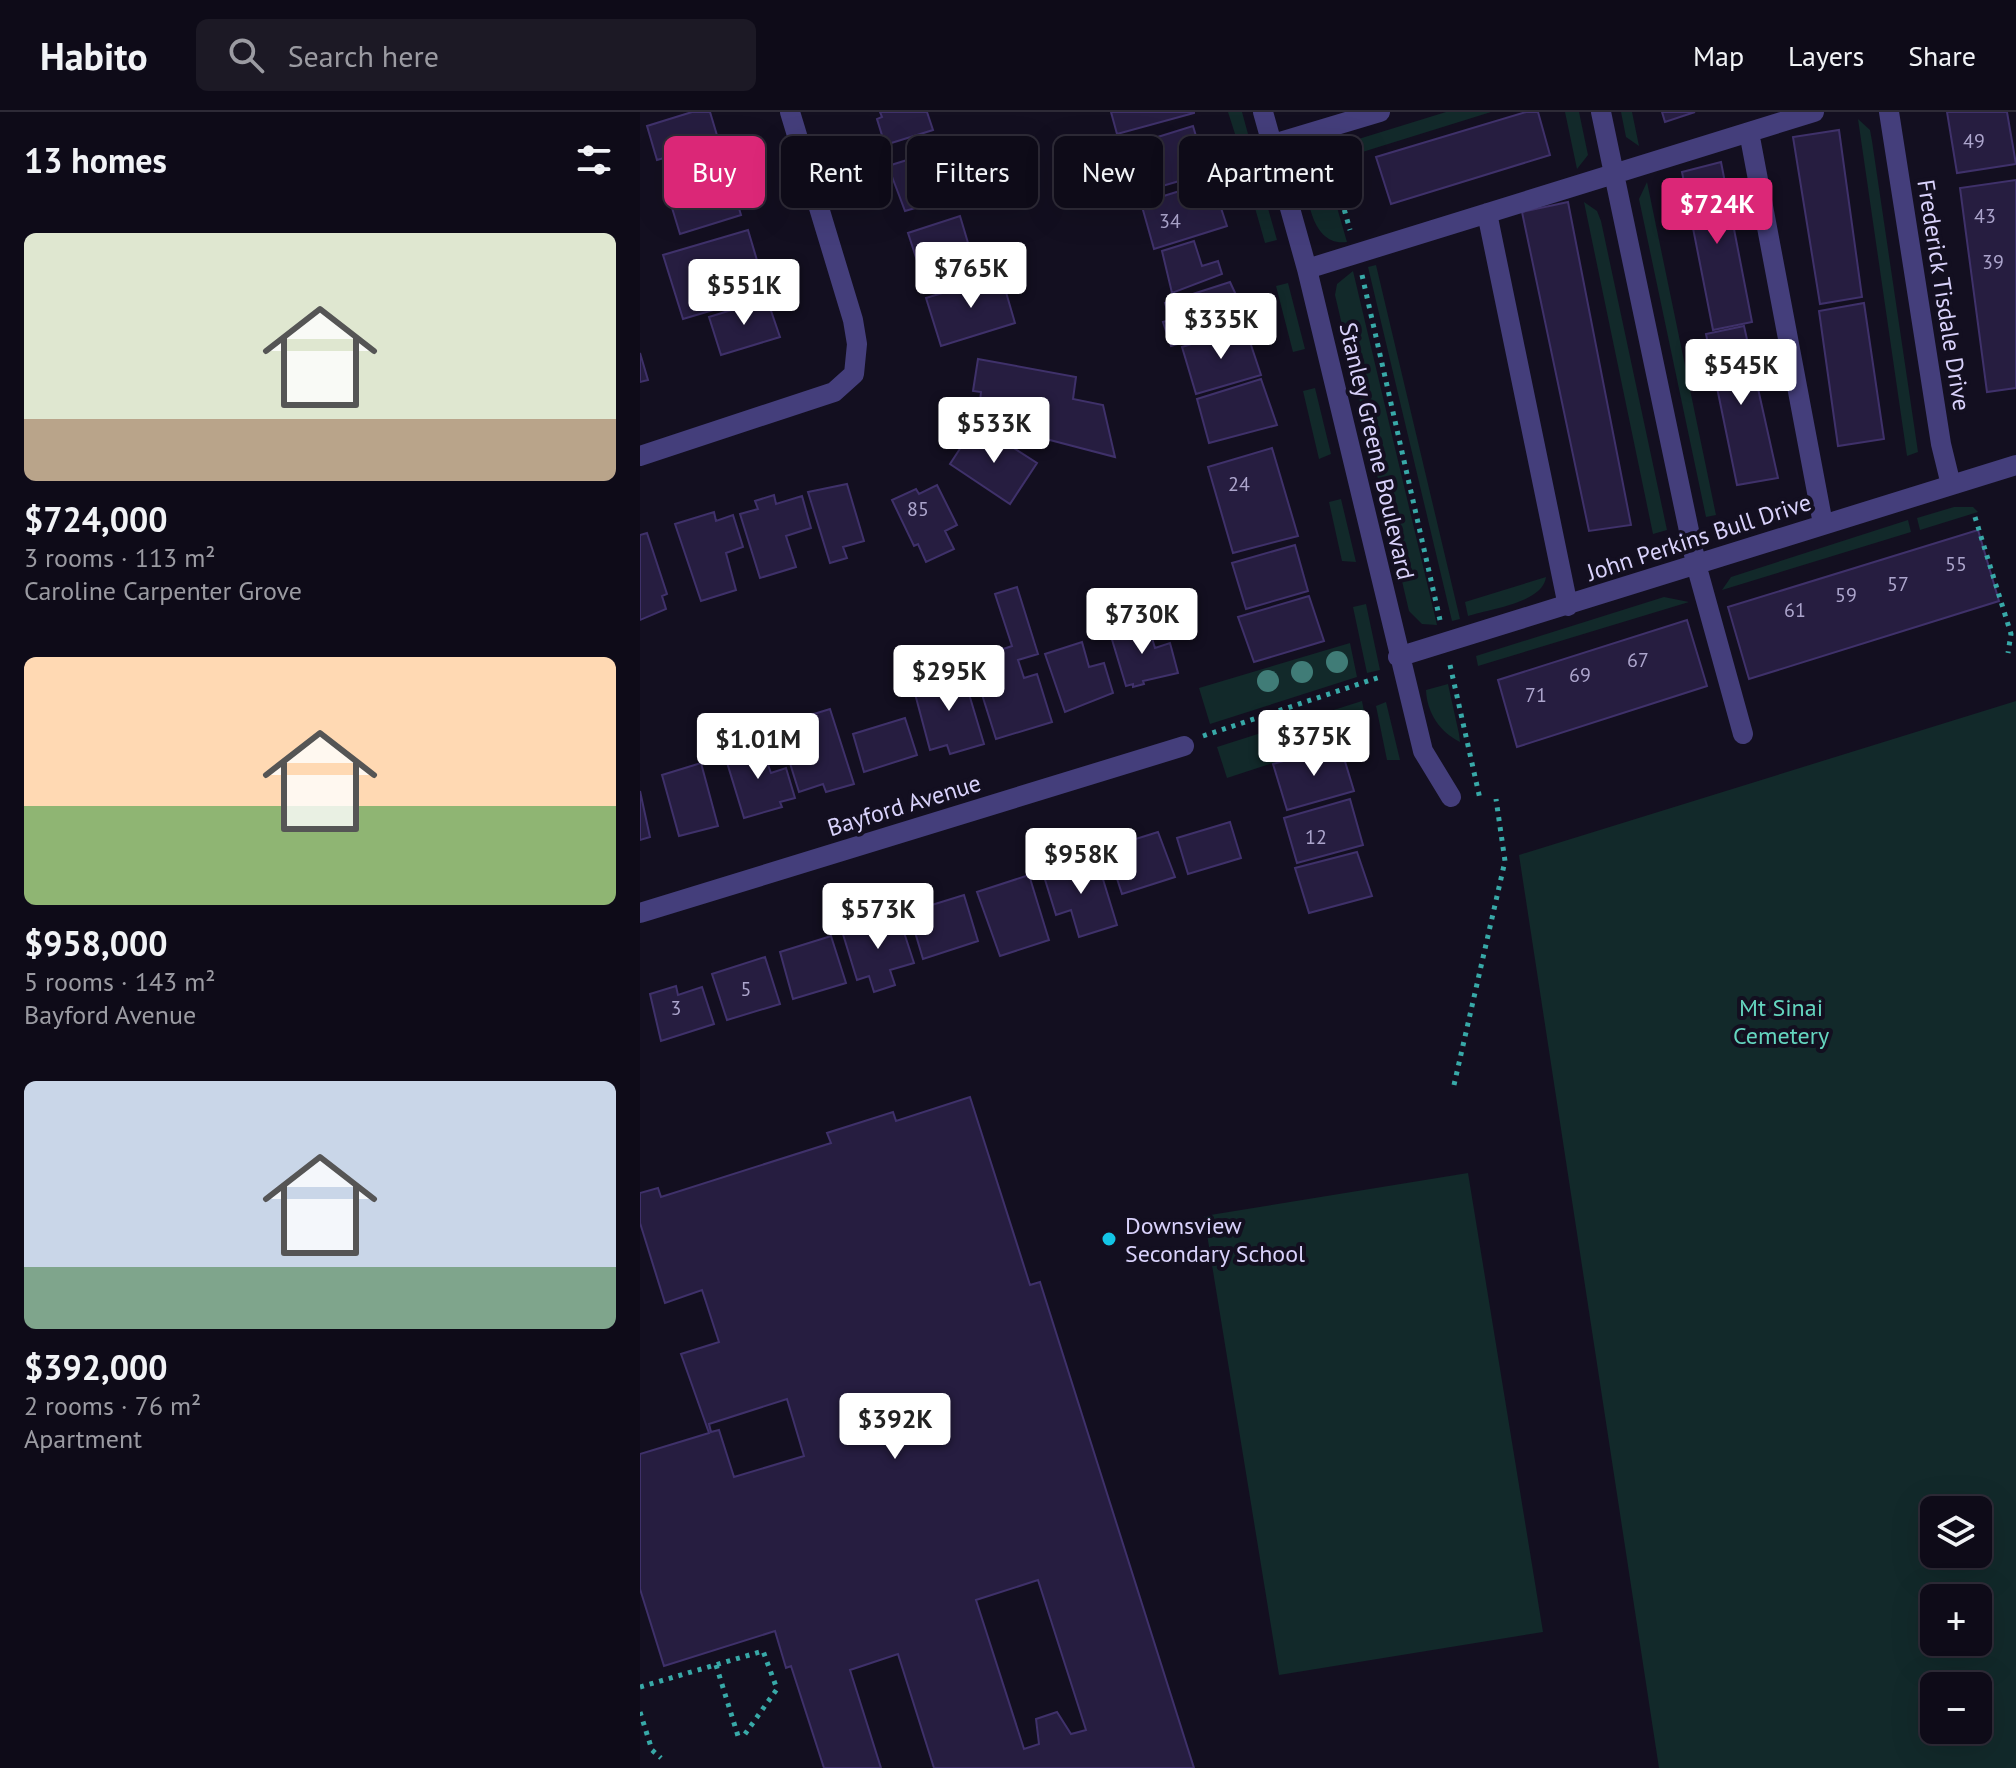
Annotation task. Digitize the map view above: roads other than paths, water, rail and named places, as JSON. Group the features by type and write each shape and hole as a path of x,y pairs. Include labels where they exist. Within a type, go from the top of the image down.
{"street":[{"path":"640,456 834,392 854,374 857,344 853,320 790,112"},
{"name":"Stanley Greene Boulevard","path":"1263,112 1270,136"},
{"path":"1299,136 1380,112"},
{"path":"1601,112 1696,564 1743,734"},
{"path":"1307,269 1814,112"},
{"name":"Frederick Tisdale Drive","path":"1889,112 1941,444 1951,485"},
{"path":"1749,132 1823,524"},
{"name":"Stanley Greene Boulevard","path":"1290,208 1423,751 1451,797"},
{"path":"1487,213 1568,606"},
{"name":"John Perkins Bull Drive","path":"1400,663 1696,564 2016,465"},
{"name":"Bayford Avenue","path":"640,913 1184,746"}],"place":[{"name":"Downsview Secondary School","path":"1109,1239"}],"park label":[{"name":"Mt Sinai Cemetery","path":"1781,1021"}]}
